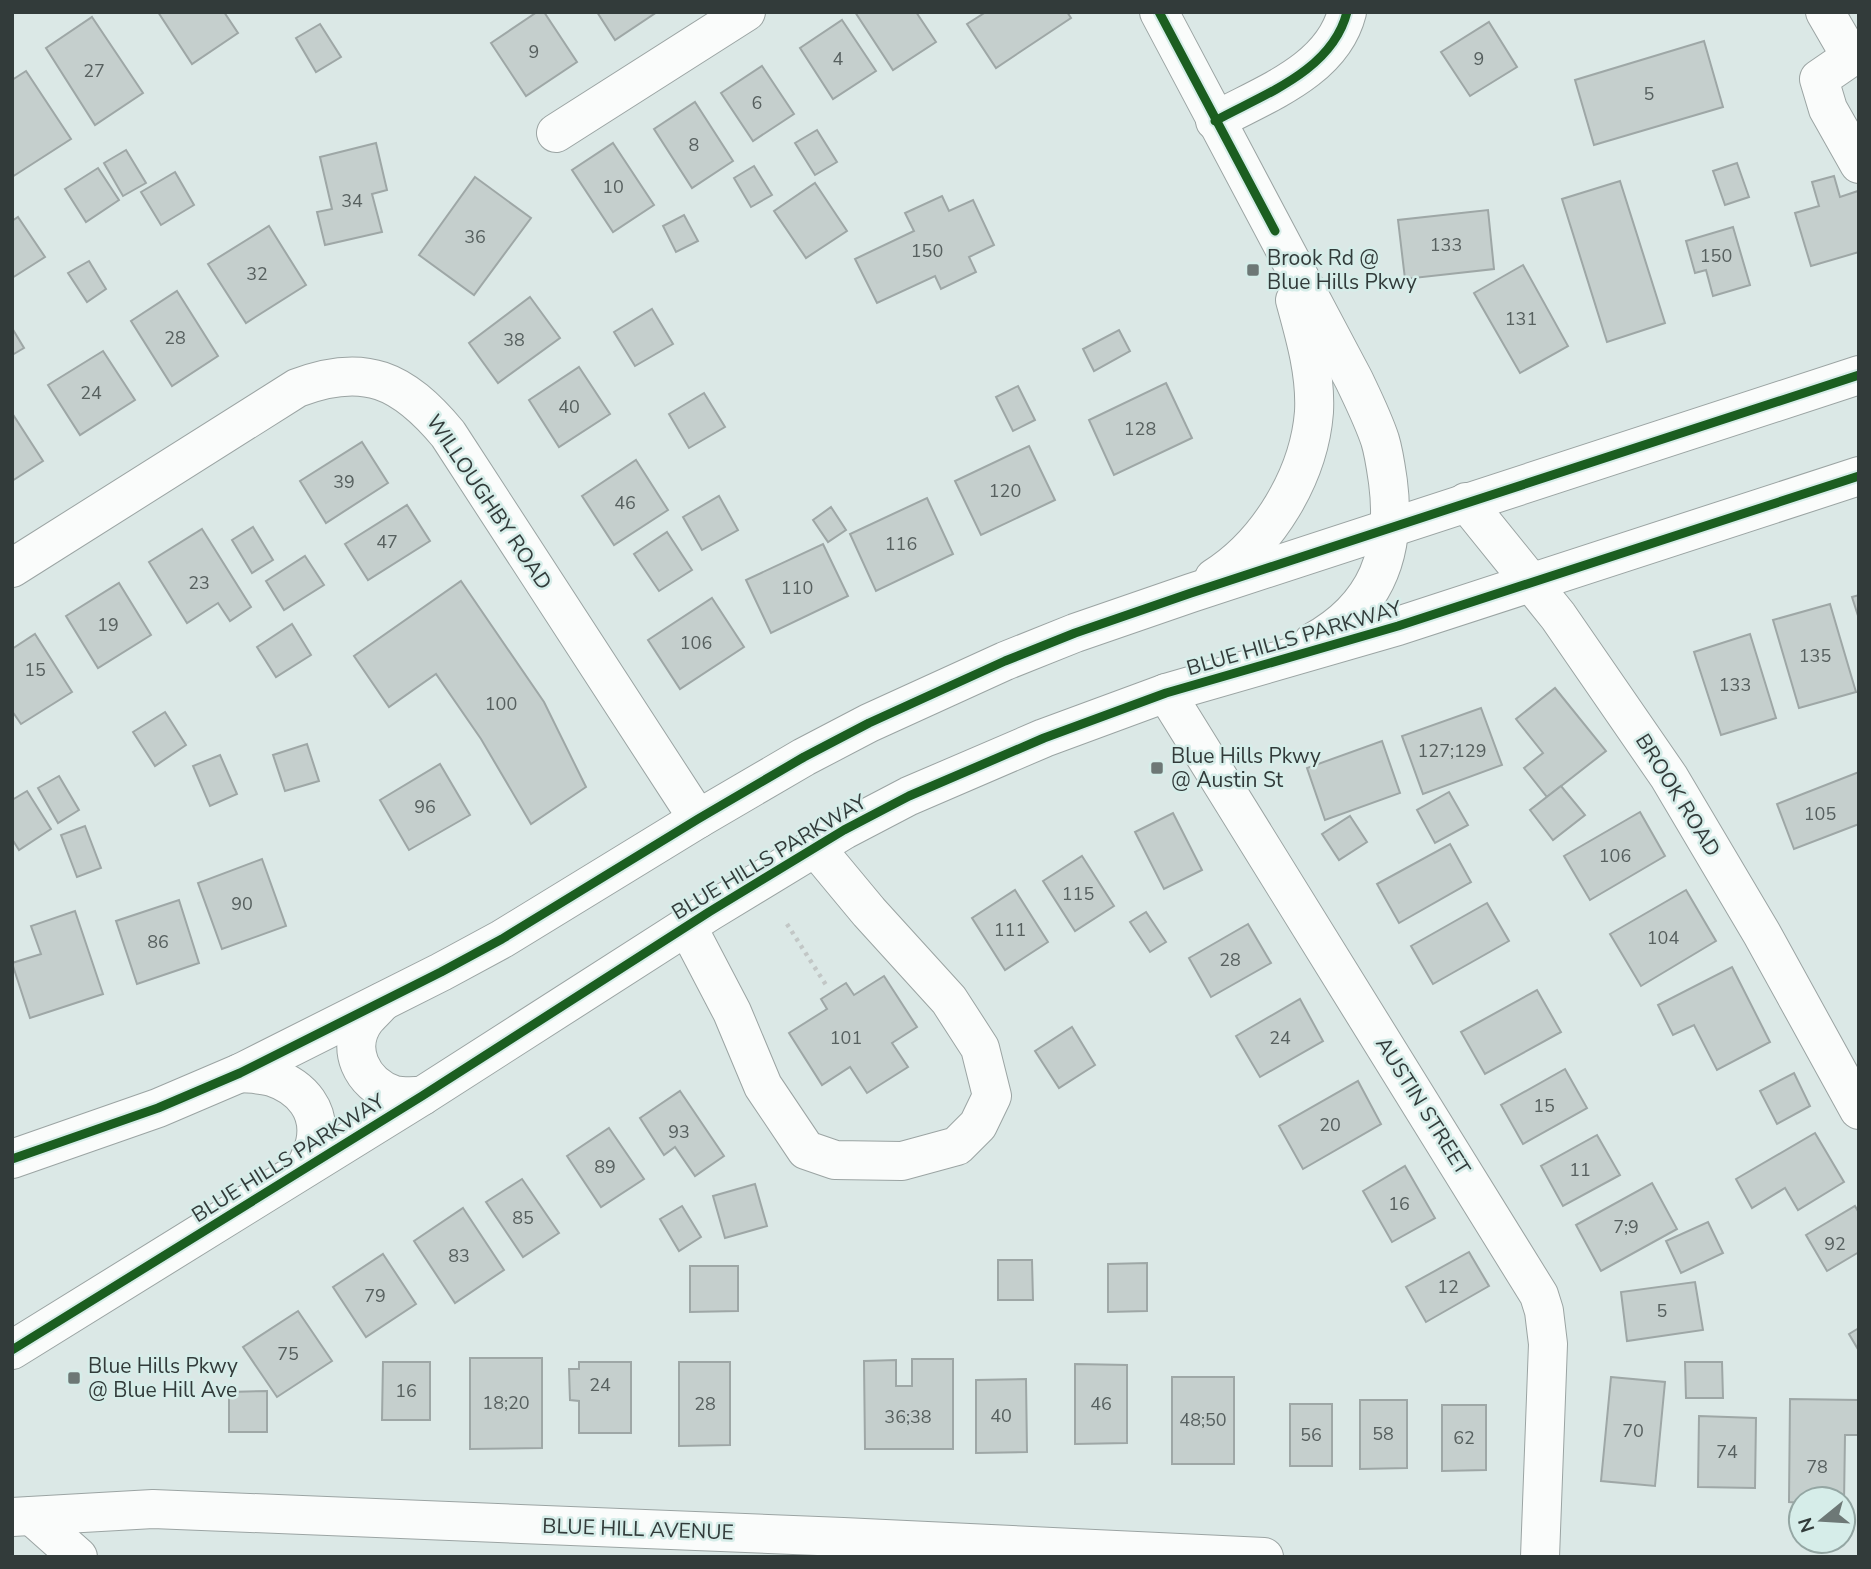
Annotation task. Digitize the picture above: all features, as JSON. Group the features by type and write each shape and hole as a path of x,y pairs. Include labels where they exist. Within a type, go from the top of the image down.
{"main road":[{"path":"556,133 746,12"},
{"path":"1159,12 1354,380 1381,442 1390,497 1390,527 1380,575 1369,594 1350,615 1317,640 1267,664"},
{"path":"1216,121 1296,77 1312,65 1338,38 1347,12"},
{"path":"1825,12 1851,57 1819,79 1828,109 1859,164"},
{"path":"1191,593 1238,559 1277,514 1292,489 1310,437 1314,411 1310,358 1275,231"},
{"name":"WILLOUGHBY ROAD","path":"12,568 297,388 324,377 352,375 382,381 405,391 427,408 448,434 698,819"},
{"path":"12,1160 158,1108 240,1073 384,1001 502,940 804,757 939,690 1075,633 1191,593 1859,375"},
{"name":"BLUE HILLS PARKWAY","path":"12,1350 422,1096 687,926 815,847 909,796 1044,738 1166,693 1398,626 1859,475"},
{"name":"BROOK ROAD","path":"1466,502 1590,660 1669,777 1762,934 1859,1110"},
{"name":"AUSTIN STREET","path":"1166,693 1539,1294 1548,1344 1540,1557"},
{"path":"687,926 732,1012 763,1086 806,1150 835,1160 902,1161 957,1146 978,1125 992,1096 980,1048 949,1000 869,912 815,847"},
{"path":"384,1001 366,1020 359,1033 356,1049 358,1062 374,1084 396,1096 422,1096"},
{"path":"240,1073 270,1076 295,1087 309,1102 316,1119 315,1142 305,1168"},
{"name":"BLUE HILL AVENUE","path":"19,1510 153,1509 1264,1557"},
{"path":"19,1510 78,1557"}],"path":[{"path":"787,924 826,985"}],"building":[{"path":"158,12 224,12 238,33 192,64"},
{"path":"537,12 544,12 577,62 526,96 491,43"},
{"path":"597,12 657,12 615,40"},
{"path":"855,12 916,12 936,42 893,70"},
{"path":"986,12 1067,12 1071,18 996,68 967,24"},
{"path":"92,17 143,93 95,125 46,48"},
{"path":"842,20 876,71 833,99 800,48"},
{"path":"1489,22 1517,67 1470,96 1441,52"},
{"path":"320,24 341,57 316,72 296,38"},
{"path":"1704,41 1723,107 1594,145 1575,80"},
{"path":"762,66 794,114 753,141 721,93"},
{"path":"26,71 71,139 12,177 12,80"},
{"path":"695,102 733,161 692,188 654,129"},
{"path":"817,130 837,162 815,175 795,143"},
{"path":"376,143 387,190 372,194 382,232 325,245 317,212 332,209 320,157"},
{"path":"613,143 654,205 613,232 572,170"},
{"path":"126,150 146,183 123,196 104,163"},
{"path":"1737,163 1749,197 1725,205 1713,171"},
{"path":"754,166 772,195 751,207 734,178"},
{"path":"98,168 119,200 86,222 65,189"},
{"path":"175,172 194,205 161,225 141,192"},
{"path":"1834,176 1840,197 1858,191 1859,252 1811,266 1795,213 1819,206 1812,182"},
{"path":"475,177 531,218 474,295 419,255"},
{"path":"1620,181 1665,323 1607,342 1562,199"},
{"path":"815,183 847,231 806,258 774,211"},
{"path":"942,196 949,211 973,200 994,245 969,257 976,272 941,289 935,276 877,303 855,259 914,231 905,213"},
{"path":"1488,210 1494,269 1405,279 1398,220"},
{"path":"684,215 698,241 676,252 663,226"},
{"path":"18,217 45,257 12,278 12,221"},
{"path":"269,226 306,285 246,323 208,264"},
{"path":"1733,227 1750,285 1713,296 1706,270 1695,273 1686,241"},
{"path":"89,261 106,289 87,302 68,273"},
{"path":"1523,265 1568,346 1520,373 1474,293"},
{"path":"177,291 218,356 172,386 131,321"},
{"path":"530,297 560,338 498,383 469,343"},
{"path":"652,309 673,344 635,366 614,332"},
{"path":"12,328 24,348 12,355"},
{"path":"1119,330 1130,351 1094,371 1083,349"},
{"path":"103,351 135,400 80,435 48,385"},
{"path":"579,367 610,414 559,447 529,400"},
{"path":"1166,383 1192,438 1114,475 1089,420"},
{"path":"1018,386 1035,420 1013,431 996,397"},
{"path":"704,393 725,427 689,448 669,414"},
{"path":"12,413 43,461 12,481"},
{"path":"362,442 388,483 326,523 300,481"},
{"path":"1029,446 1055,500 981,535 955,481"},
{"path":"636,460 668,510 614,545 582,496"},
{"path":"719,496 738,530 702,550 683,517"},
{"path":"927,498 953,554 876,591 850,534"},
{"path":"407,505 430,541 368,580 345,544"},
{"path":"831,507 846,530 828,542 813,520"},
{"path":"253,527 273,560 252,573 232,540"},
{"path":"202,529 251,607 230,621 218,603 187,623 149,562"},
{"path":"667,532 692,570 659,591 634,554"},
{"path":"823,544 848,596 771,633 746,580"},
{"path":"305,556 324,585 284,610 266,581"},
{"path":"461,581 544,702 586,787 531,824 481,739 436,674 389,707 354,656"},
{"path":"119,583 151,635 98,668 66,616"},
{"path":"1859,595 1859,619 1852,597"},
{"path":"712,598 744,647 680,689 648,640"},
{"path":"1830,604 1856,692 1799,708 1773,620"},
{"path":"292,624 311,655 276,677 257,647"},
{"path":"35,634 72,692 21,724 12,711 12,649"},
{"path":"1750,634 1776,718 1721,735 1694,652"},
{"path":"1555,688 1606,751 1547,797 1524,768 1543,753 1516,719"},
{"path":"1481,708 1502,765 1423,794 1402,736"},
{"path":"165,712 186,745 155,766 133,732"},
{"path":"1382,741 1400,793 1325,820 1307,768"},
{"path":"307,744 319,781 285,791 273,755"},
{"path":"220,755 237,794 210,806 193,766"},
{"path":"440,764 470,815 409,850 380,800"},
{"path":"1859,772 1859,824 1794,849 1777,804"},
{"path":"59,776 79,810 58,823 38,788"},
{"path":"1561,786 1585,815 1553,840 1530,810"},
{"path":"27,791 51,829 19,850 12,839 12,800"},
{"path":"1449,792 1468,825 1435,843 1417,810"},
{"path":"1640,812 1665,856 1590,900 1564,856"},
{"path":"1173,813 1202,870 1164,889 1135,832"},
{"path":"1350,816 1367,842 1339,860 1322,834"},
{"path":"85,826 101,868 77,877 61,835"},
{"path":"1450,844 1471,882 1399,923 1377,884"},
{"path":"1082,856 1114,906 1075,931 1043,881"},
{"path":"262,859 286,926 222,949 198,883"},
{"path":"1015,890 1048,942 1005,970 972,918"},
{"path":"1686,890 1716,941 1641,986 1610,934"},
{"path":"179,900 199,963 137,984 116,921"},
{"path":"1487,903 1509,941 1433,984 1411,946"},
{"path":"75,911 103,994 30,1018 12,963 41,954 31,926"},
{"path":"1146,912 1166,942 1150,952 1130,922"},
{"path":"1248,924 1271,963 1211,997 1189,958"},
{"path":"1732,967 1770,1042 1717,1070 1694,1025 1673,1035 1658,1005"},
{"path":"884,976 917,1027 892,1043 908,1067 867,1093 850,1067 822,1085 789,1033 827,1009 821,999 846,983 854,995"},
{"path":"1537,990 1561,1032 1485,1074 1461,1032"},
{"path":"1300,999 1323,1041 1260,1077 1236,1036"},
{"path":"1072,1027 1095,1065 1059,1088 1035,1051"},
{"path":"1565,1069 1587,1108 1523,1144 1501,1105"},
{"path":"1794,1073 1810,1106 1777,1124 1760,1091"},
{"path":"1358,1081 1381,1124 1303,1169 1279,1126"},
{"path":"680,1091 724,1156 695,1176 675,1147 664,1155 640,1118"},
{"path":"609,1128 644,1179 601,1207 567,1156"},
{"path":"1815,1133 1844,1182 1798,1210 1785,1188 1752,1208 1736,1179"},
{"path":"1597,1135 1620,1175 1563,1206 1541,1166"},
{"path":"1405,1166 1435,1218 1392,1242 1363,1191"},
{"path":"522,1179 559,1233 523,1257 486,1202"},
{"path":"1652,1183 1677,1229 1601,1271 1576,1225"},
{"path":"755,1184 767,1226 725,1238 713,1196"},
{"path":"682,1206 701,1237 679,1251 660,1219"},
{"path":"1855,1206 1859,1213 1859,1252 1827,1271 1806,1235"},
{"path":"463,1208 504,1270 455,1303 414,1241"},
{"path":"1708,1222 1723,1253 1681,1273 1666,1241"},
{"path":"1469,1252 1489,1286 1426,1322 1406,1287"},
{"path":"383,1254 416,1304 366,1337 333,1287"},
{"path":"998,1260 1032,1260 1033,1300 998,1300"},
{"path":"1147,1263 1147,1311 1108,1312 1108,1264"},
{"path":"690,1266 738,1266 738,1311 690,1312"},
{"path":"1695,1282 1703,1330 1627,1341 1621,1292"},
{"path":"298,1311 332,1361 277,1397 243,1347"},
{"path":"1859,1328 1859,1351 1849,1334"},
{"path":"470,1358 542,1358 542,1448 470,1449"},
{"path":"912,1359 953,1359 953,1449 865,1449 864,1361 896,1360 896,1386 912,1386"},
{"path":"383,1362 430,1362 430,1420 382,1420"},
{"path":"579,1362 631,1362 631,1433 579,1433 579,1401 570,1400 569,1369 579,1369"},
{"path":"679,1362 730,1362 730,1445 679,1446"},
{"path":"1685,1362 1722,1362 1723,1398 1686,1398"},
{"path":"1075,1364 1127,1365 1127,1443 1075,1444"},
{"path":"1172,1377 1234,1377 1234,1464 1172,1464"},
{"path":"1611,1377 1665,1382 1655,1486 1601,1481"},
{"path":"1026,1379 1027,1452 976,1453 976,1380"},
{"path":"267,1391 267,1432 229,1432 229,1392"},
{"path":"1790,1399 1859,1400 1859,1435 1845,1435 1844,1485 1789,1485"},
{"path":"1360,1400 1407,1400 1407,1468 1360,1469"},
{"path":"1290,1404 1332,1404 1332,1466 1290,1466"},
{"path":"1442,1405 1486,1405 1486,1470 1442,1471"},
{"path":"1699,1416 1756,1418 1755,1488 1698,1487"}],"cycle path":[{"path":"1159,12 1275,231"},
{"path":"1215,121 1274,90 1312,65 1339,33 1347,12"},
{"path":"12,1159 158,1108 240,1073 502,939 804,757 869,723 1005,661 1075,633 1191,593 1859,375"},
{"path":"12,1350 422,1096 709,912 844,830 909,796 1044,738 1166,693 1398,626 1859,476"}],"place":[{"name":"Brook Rd @ Blue Hills Pkwy","path":"1253,270"},
{"name":"Blue Hills Pkwy @ Austin St","path":"1157,768"},
{"name":"Blue Hills Pkwy @ Blue Hill Ave","path":"74,1378"}]}
